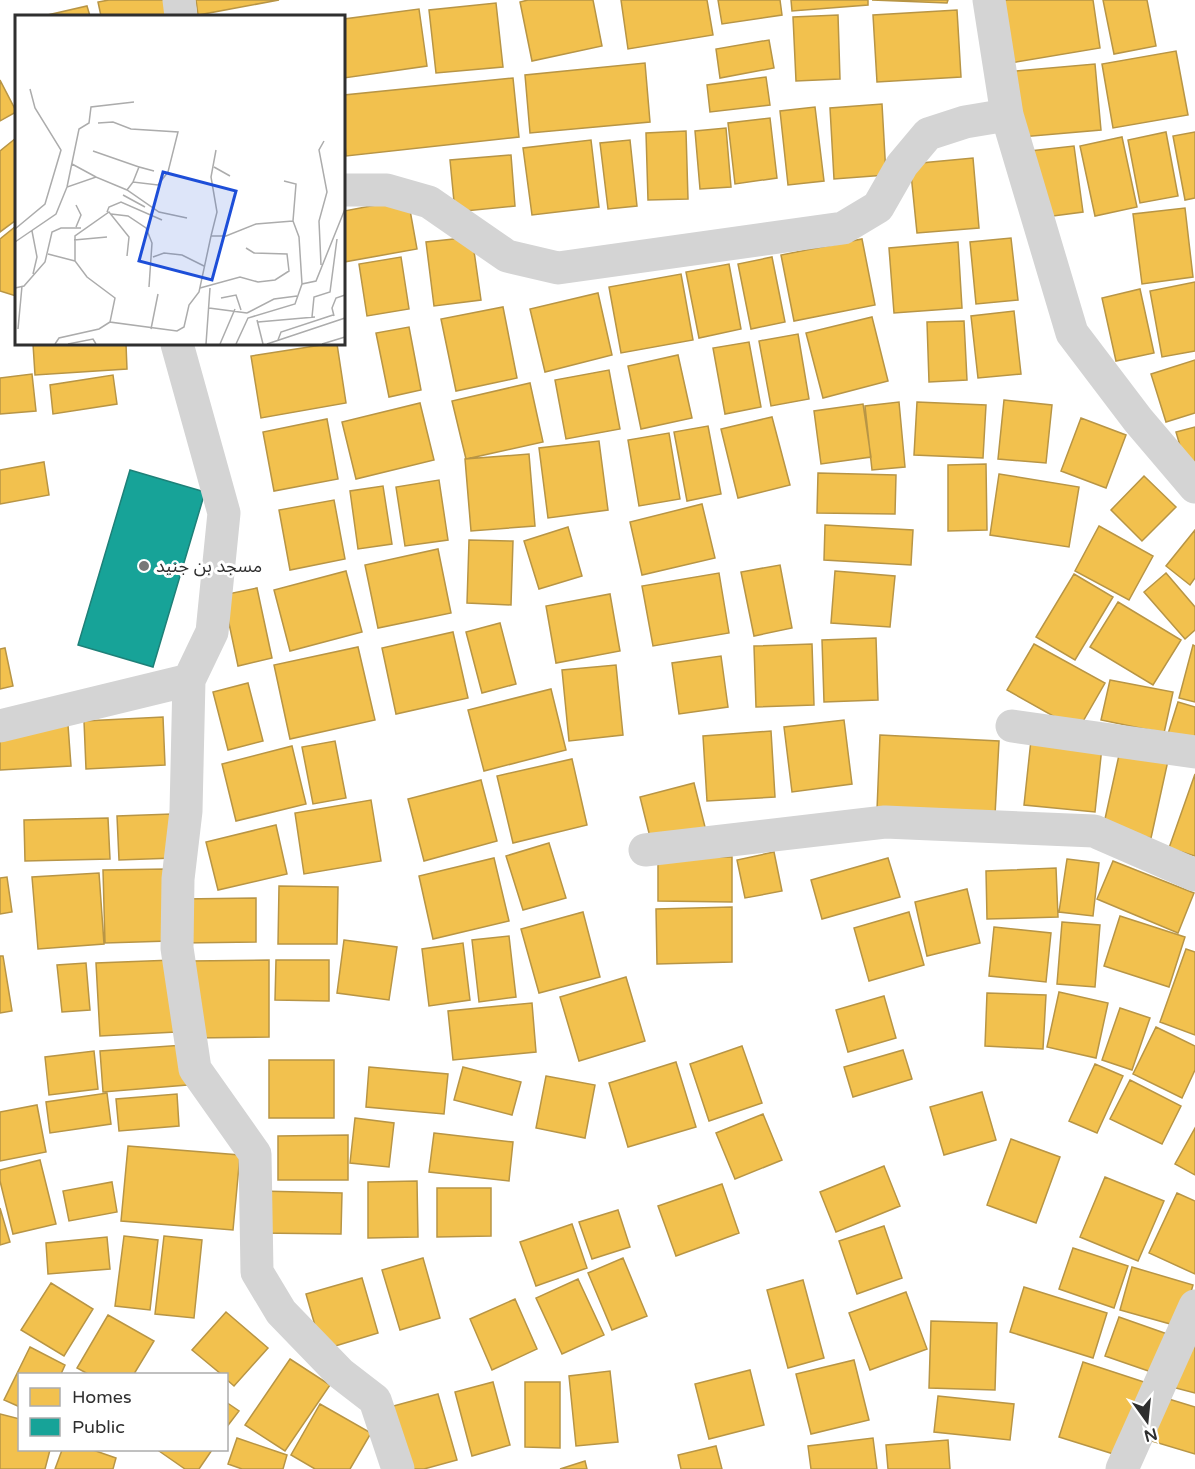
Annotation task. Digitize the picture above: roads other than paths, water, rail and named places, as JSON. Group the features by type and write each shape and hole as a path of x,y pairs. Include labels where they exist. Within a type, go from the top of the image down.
{"street":[{"path":"178,0 182,15"},
{"path":"989,0 1007,115 1072,333 1138,420 1195,487"},
{"path":"345,190 387,190 429,202 507,256 558,268 843,228 878,207 902,165 928,134 965,122 1007,115"},
{"path":"177,345 224,513 212,632 189,680 186,811 178,879 177,948 195,1069 255,1154 257,1272 281,1312 340,1373 375,1400 398,1469"},
{"path":"0,726 189,680"},
{"path":"1012,726 1195,752"},
{"path":"645,850 885,822 1094,831 1195,875"},
{"path":"1122,1469 1195,1306"}],"place":[{"name":"مسجد بن جنيد","path":"144,566"}]}
